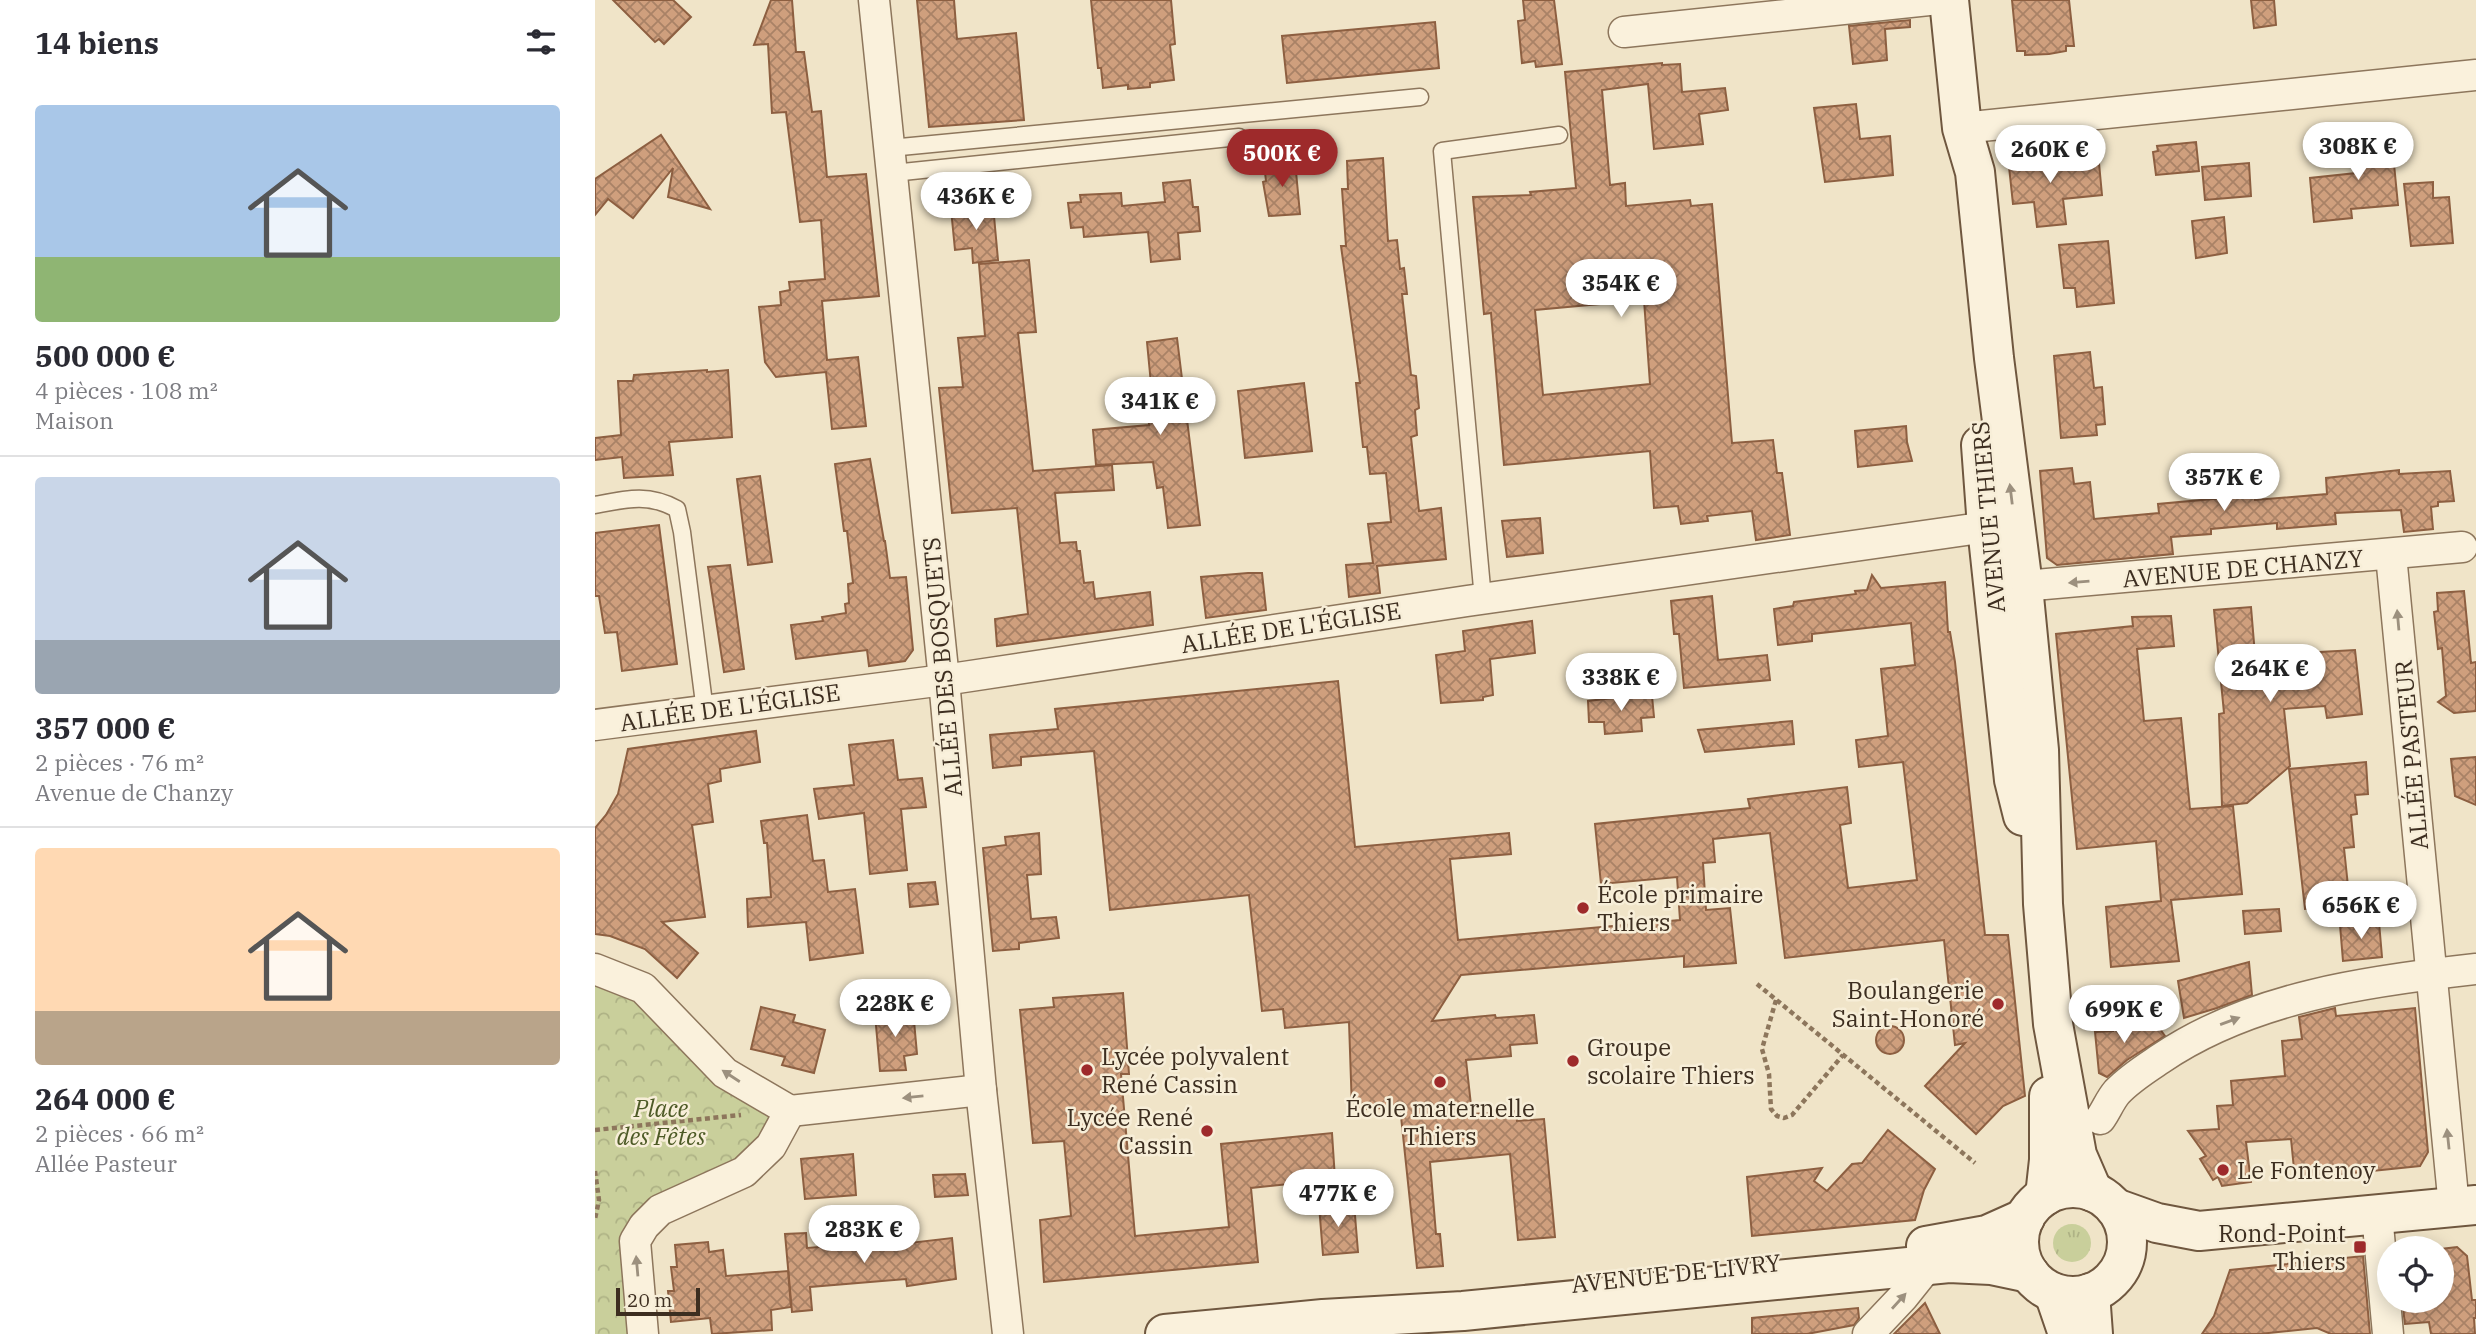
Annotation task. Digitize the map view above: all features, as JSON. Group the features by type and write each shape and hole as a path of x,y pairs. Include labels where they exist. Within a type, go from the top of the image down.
{"main road":[{"name":"AVENUE THIERS","path":"1949,0 1962,128 1975,172 1991,331 2023,586 2039,750 2043,904 2053,1024 2077,1155 2104,1200"},
{"name":"AVENUE THIERS","path":"1962,128 1956,174 1987,527 2014,780 2043,904"},
{"name":"AVENUE THIERS","path":"2035,1207 2049,1160 2048,1119 2053,1024"},
{"path":"2093,1334 2058,1286 2022,1260 2019,1246 2020,1232 2035,1207 2069,1189 2104,1200 2157,1223 2199,1231 2465,1206"},
{"path":"2058,1286 2103,1287 2114,1278 2122,1266 2127,1236 2123,1221 2104,1200"},
{"name":"AVENUE DE LIVRY","path":"1323,1319 1462,1295 1947,1244 1987,1235 2035,1207"},
{"path":"2122,1266 2199,1231"},
{"name":"AVENUE DE LIVRY","path":"1165,1334 1323,1319 1463,1311 1949,1263 1991,1265 2058,1286"},
{"path":"2058,1286 2068,1334"}],"street":[{"name":"ALLÉE DES BOSQUETS","path":"874,0 944,680 981,1090 1008,1334"},
{"path":"1624,32 1929,0"},
{"path":"1962,128 2476,75"},
{"path":"1987,527 2003,538 2022,726 2039,750"},
{"name":"ALLÉE DE L'ÉGLISE","path":"595,725 944,680 1987,527"},
{"name":"AVENUE DE CHANZY","path":"2023,586 2462,547"},
{"name":"ALLÉE PASTEUR","path":"2391,555 2432,974 2465,1206"},
{"path":"595,969 643,988 725,1073 790,1111 981,1090"},
{"path":"2100,1119 2116,1093 2144,1070 2185,1042 2223,1023 2274,1007 2378,981 2476,970"},
{"path":"643,1334 635,1241 644,1226 660,1210 744,1172 771,1146 790,1111"},
{"path":"2377,1214 2388,1334"},
{"path":"1868,1334 1927,1267"}],"lane":[{"path":"891,161 1420,97"},
{"path":"1483,599 1442,151 1559,135"},
{"path":"891,161 1239,137"},
{"path":"595,505 630,499 650,499 661,500 677,509 683,532 705,711"}],"path":[{"path":"1757,984 1975,1163"},
{"path":"1776,1000 1762,1049 1769,1074 1771,1109 1777,1116 1784,1118 1792,1115 1843,1055"},
{"path":"595,1130 790,1111"},
{"path":"595,1171 599,1199 595,1219"}],"green space":[{"name":"Place des Fêtes","path":"595,979 644,1006 768,1116 770,1128 748,1158 639,1213 636,1334 595,1334"},
{"path":"2072,1224 2085,1230 2091,1243 2085,1256 2072,1262 2059,1256 2053,1243 2059,1230"}],"building":[{"path":"613,0 673,0 691,17 664,44 659,39 655,42"},
{"path":"771,0 792,0 796,52 804,52 812,112 821,111 827,177 866,174 879,296 822,301 827,360 858,357 866,426 832,429 826,372 776,377 765,362 759,307 781,305 780,292 790,290 789,282 825,279 821,220 800,222 786,112 772,113 768,44 754,45"},
{"path":"917,0 954,0 957,39 1016,33 1024,120 929,127"},
{"path":"1091,0 1171,0 1175,44 1170,45 1174,80 1150,83 1150,87 1128,89 1128,85 1103,88 1101,68 1098,68"},
{"path":"1523,0 1554,0 1562,64 1536,67 1535,61 1522,63 1518,21 1525,20"},
{"path":"2012,0 2069,0 2074,46 2066,46 2066,51 2049,54 2025,55 2025,51 2017,51"},
{"path":"2251,0 2274,0 2276,25 2254,28"},
{"path":"1910,20 1910,27 1885,29 1887,60 1853,64 1849,26"},
{"path":"1435,22 1439,68 1287,83 1282,36"},
{"path":"1662,63 1680,64 1682,92 1725,88 1728,110 1699,114 1703,144 1654,149 1648,84 1602,90 1610,185 1625,183 1626,206 1690,200 1691,206 1712,204 1732,443 1773,440 1777,473 1782,473 1790,535 1756,540 1752,511 1707,516 1708,521 1681,524 1678,506 1654,508 1650,451 1504,465 1491,313 1484,314 1473,197 1531,195 1530,192 1576,188 1565,72","holes":["1644,300 1650,384 1543,395 1535,310"]},
{"path":"1856,104 1860,139 1890,136 1893,175 1825,182 1814,108"},
{"path":"2387,132 2390,165 2394,164 2398,205 2351,209 2352,218 2314,222 2310,178 2356,173 2353,135"},
{"path":"661,135 710,209 668,197 673,168 633,218 608,199 595,215 595,179"},
{"path":"2196,142 2199,171 2156,175 2153,152 2158,151 2157,146"},
{"path":"2035,146 2037,168 2099,163 2102,195 2063,199 2066,224 2037,227 2034,202 2013,204 2007,148"},
{"path":"1383,158 1388,241 1397,240 1400,269 1404,268 1407,294 1402,294 1411,375 1416,376 1419,408 1415,410 1417,435 1411,437 1419,511 1441,508 1446,559 1377,566 1380,593 1349,597 1346,565 1373,563 1368,524 1391,522 1386,473 1370,474 1367,447 1363,447 1356,383 1360,383 1341,246 1346,246 1342,189 1348,189 1347,161"},
{"path":"1295,161 1300,214 1269,216 1263,182 1266,181 1264,164"},
{"path":"2249,163 2251,196 2205,200 2202,167"},
{"path":"1190,180 1193,207 1198,207 1200,231 1178,233 1180,259 1151,262 1148,232 1084,237 1083,227 1071,228 1068,203 1081,202 1080,195 1121,193 1122,206 1165,202 1163,183"},
{"path":"2433,182 2433,198 2449,197 2453,243 2411,246 2404,184"},
{"path":"993,205 998,260 973,263 972,248 955,250 951,209"},
{"path":"2224,217 2227,253 2196,258 2192,221"},
{"path":"2108,241 2114,303 2077,307 2075,288 2064,288 2059,245"},
{"path":"1029,260 1036,332 1018,333 1033,471 1112,465 1114,490 1055,493 1060,543 1076,542 1077,551 1080,551 1084,583 1093,582 1095,599 1150,592 1153,625 997,646 995,619 1028,614 1017,508 952,513 939,388 963,387 958,338 985,336 979,264"},
{"path":"1177,338 1200,525 1168,528 1163,487 1157,488 1153,462 1096,465 1093,430 1149,425 1146,384 1151,384 1147,342"},
{"path":"2090,352 2094,388 2102,387 2105,424 2096,425 2097,435 2061,438 2054,356"},
{"path":"728,370 732,437 669,442 673,475 624,478 622,457 595,460 595,438 621,435 618,381 633,381 634,375"},
{"path":"1304,383 1312,451 1245,458 1238,391"},
{"path":"1906,426 1912,461 1858,467 1855,431"},
{"path":"870,459 890,578 906,577 913,650 905,661 869,666 867,650 796,659 791,625 823,621 822,617 846,613 845,604 849,603 848,584 853,583 835,464"},
{"path":"2072,468 2074,484 2090,482 2094,519 2159,513 2158,504 2223,498 2223,491 2254,488 2255,500 2327,494 2326,478 2399,470 2399,474 2450,471 2454,501 2438,502 2438,506 2431,507 2433,529 2404,532 2401,510 2335,513 2336,524 2277,529 2277,523 2211,529 2211,534 2171,537 2173,554 2057,565 2047,558 2040,471"},
{"path":"760,476 772,562 748,565 737,479"},
{"path":"1540,518 1543,553 1507,557 1502,521"},
{"path":"659,525 677,664 622,671 617,632 605,633 599,596 595,596 595,533"},
{"path":"730,565 744,669 724,672 708,567"},
{"path":"1262,573 1266,610 1206,618 1201,577"},
{"path":"1872,575 1881,588 1945,582 1948,632 1955,662 1985,935 2008,935 2025,1096 2003,1106 1976,1134 1925,1086 1965,1043 1955,1045 1944,940 1785,958 1770,833 1713,839 1715,862 1703,863 1706,910 1730,908 1736,963 1684,967 1684,956 1461,975 1432,1021 1495,1015 1496,1018 1534,1015 1537,1043 1510,1045 1511,1056 1466,1060 1472,1114 1516,1111 1517,1121 1544,1119 1555,1237 1518,1240 1510,1154 1430,1162 1436,1234 1440,1234 1443,1266 1417,1268 1400,1107 1352,1110 1349,1022 1285,1028 1283,1009 1262,1011 1249,895 1110,910 1094,751 1021,757 1021,765 993,768 990,735 1058,729 1055,709 1338,681 1355,847 1509,833 1511,854 1450,859 1458,940 1680,920 1677,877 1601,884 1595,824 1750,808 1748,799 1847,787 1851,823 1840,825 1848,888 1917,880 1903,762 1859,767 1856,740 1888,736 1881,669 1915,665 1911,623 1812,634 1812,641 1778,645 1774,609 1793,606 1794,602 1856,594 1855,591 1867,590"},
{"path":"2464,591 2471,663 2476,662 2476,711 2454,713 2438,702 2446,696 2442,648 2438,649 2434,612 2438,611 2437,593"},
{"path":"1712,596 1718,660 1767,655 1770,680 1684,688 1679,634 1674,634 1671,601"},
{"path":"2251,607 2256,667 2321,661 2320,652 2355,650 2362,714 2327,718 2325,706 2284,709 2290,766 2247,803 2222,806 2219,714 2224,713 2214,610"},
{"path":"2171,616 2174,646 2137,649 2144,721 2181,718 2190,809 2233,806 2242,894 2171,900 2179,961 2111,967 2106,907 2161,901 2156,841 2077,849 2056,634 2133,626 2132,617"},
{"path":"1532,621 1535,653 1490,659 1493,695 1483,697 1483,700 1441,703 1436,655 1465,651 1463,631"},
{"path":"1652,696 1654,717 1641,718 1642,731 1605,734 1604,722 1589,722 1588,701"},
{"path":"1792,721 1794,744 1705,752 1698,730"},
{"path":"756,731 760,762 720,769 721,781 708,784 713,822 692,825 705,917 662,922 698,953 677,978 645,949 610,936 595,934 595,828 618,794 628,749"},
{"path":"893,740 898,780 922,778 926,807 901,809 907,870 870,874 864,813 819,819 814,789 854,785 849,745"},
{"path":"2476,757 2476,805 2455,796 2451,759"},
{"path":"2366,762 2368,794 2355,795 2357,814 2351,815 2354,847 2344,848 2350,905 2305,909 2289,769"},
{"path":"807,815 813,861 824,860 828,892 855,889 863,953 810,960 806,922 748,927 747,899 771,897 767,843 764,843 761,821"},
{"path":"1039,833 1041,874 1027,875 1031,919 1056,917 1059,938 1019,943 1019,949 993,951 983,848 1006,845 1005,837"},
{"path":"935,882 938,904 910,907 908,884"},
{"path":"2279,909 2281,931 2245,934 2243,911"},
{"path":"2379,922 2382,957 2343,961 2340,925"},
{"path":"2249,962 2252,995 2184,1018 2178,981"},
{"path":"1123,993 1129,1074 1121,1074 1135,1236 1229,1227 1221,1144 1332,1133 1335,1179 1251,1188 1258,1262 1044,1282 1040,1220 1071,1216 1064,1141 1033,1143 1020,1010 1054,1007 1053,998"},
{"path":"761,1007 795,1015 793,1022 825,1030 814,1073 782,1065 785,1057 751,1049"},
{"path":"2335,1008 2336,1016 2415,1008 2428,1152 2420,1166 2295,1179 2291,1139 2246,1142 2251,1182 2222,1186 2218,1177 2213,1180 2200,1159 2206,1156 2188,1131 2219,1129 2217,1106 2233,1105 2231,1081 2285,1076 2282,1041 2302,1039 2299,1017"},
{"path":"913,1010 917,1054 904,1056 906,1070 880,1071 875,1014"},
{"path":"2154,1021 2165,1036 2127,1060 2107,1077 2099,1073 2095,1032 2113,1031 2113,1026 2144,1027"},
{"path":"1890,1026 1900,1030 1904,1040 1900,1050 1890,1054 1880,1050 1876,1040 1880,1030"},
{"path":"1888,1130 1935,1169 1924,1190 1915,1220 1752,1236 1747,1177 1822,1168 1814,1181 1827,1191 1852,1164 1862,1163"},
{"path":"853,1154 856,1195 805,1199 801,1159"},
{"path":"965,1174 968,1195 935,1197 933,1175"},
{"path":"1354,1203 1358,1252 1323,1255 1319,1205"},
{"path":"806,1233 807,1248 884,1242 884,1246 952,1238 956,1279 907,1286 906,1279 810,1287 812,1310 792,1312 785,1234"},
{"path":"708,1242 709,1252 723,1250 726,1276 788,1271 791,1307 771,1310 772,1330 712,1334 710,1318 671,1322 668,1291 674,1291 671,1267 677,1267 675,1245"},
{"path":"2454,1247 2467,1256 2472,1300 2476,1300 2475,1334 2431,1334 2429,1322 2405,1324 2404,1313 2454,1313"},
{"path":"2363,1256 2370,1334 2331,1334 2317,1328 2259,1334 2202,1334 2214,1316 2230,1270"},
{"path":"1925,1303 1940,1334 1894,1334"},
{"path":"1858,1308 1859,1318 1854,1325 1807,1334 1752,1334 1752,1318"}],"place":[{"name":"École primaire Thiers","path":"1583,908"},
{"name":"Boulangerie Saint-Honoré","path":"1998,1004"},
{"name":"Groupe scolaire Thiers","path":"1573,1061"},
{"name":"Lycée polyvalent René Cassin","path":"1087,1070"},
{"name":"École maternelle Thiers","path":"1440,1082"},
{"name":"Lycée René Cassin","path":"1207,1131"},
{"name":"Le Fontenoy","path":"2223,1170"},
{"name":"Rond-Point Thiers","path":"2360,1247"}]}
